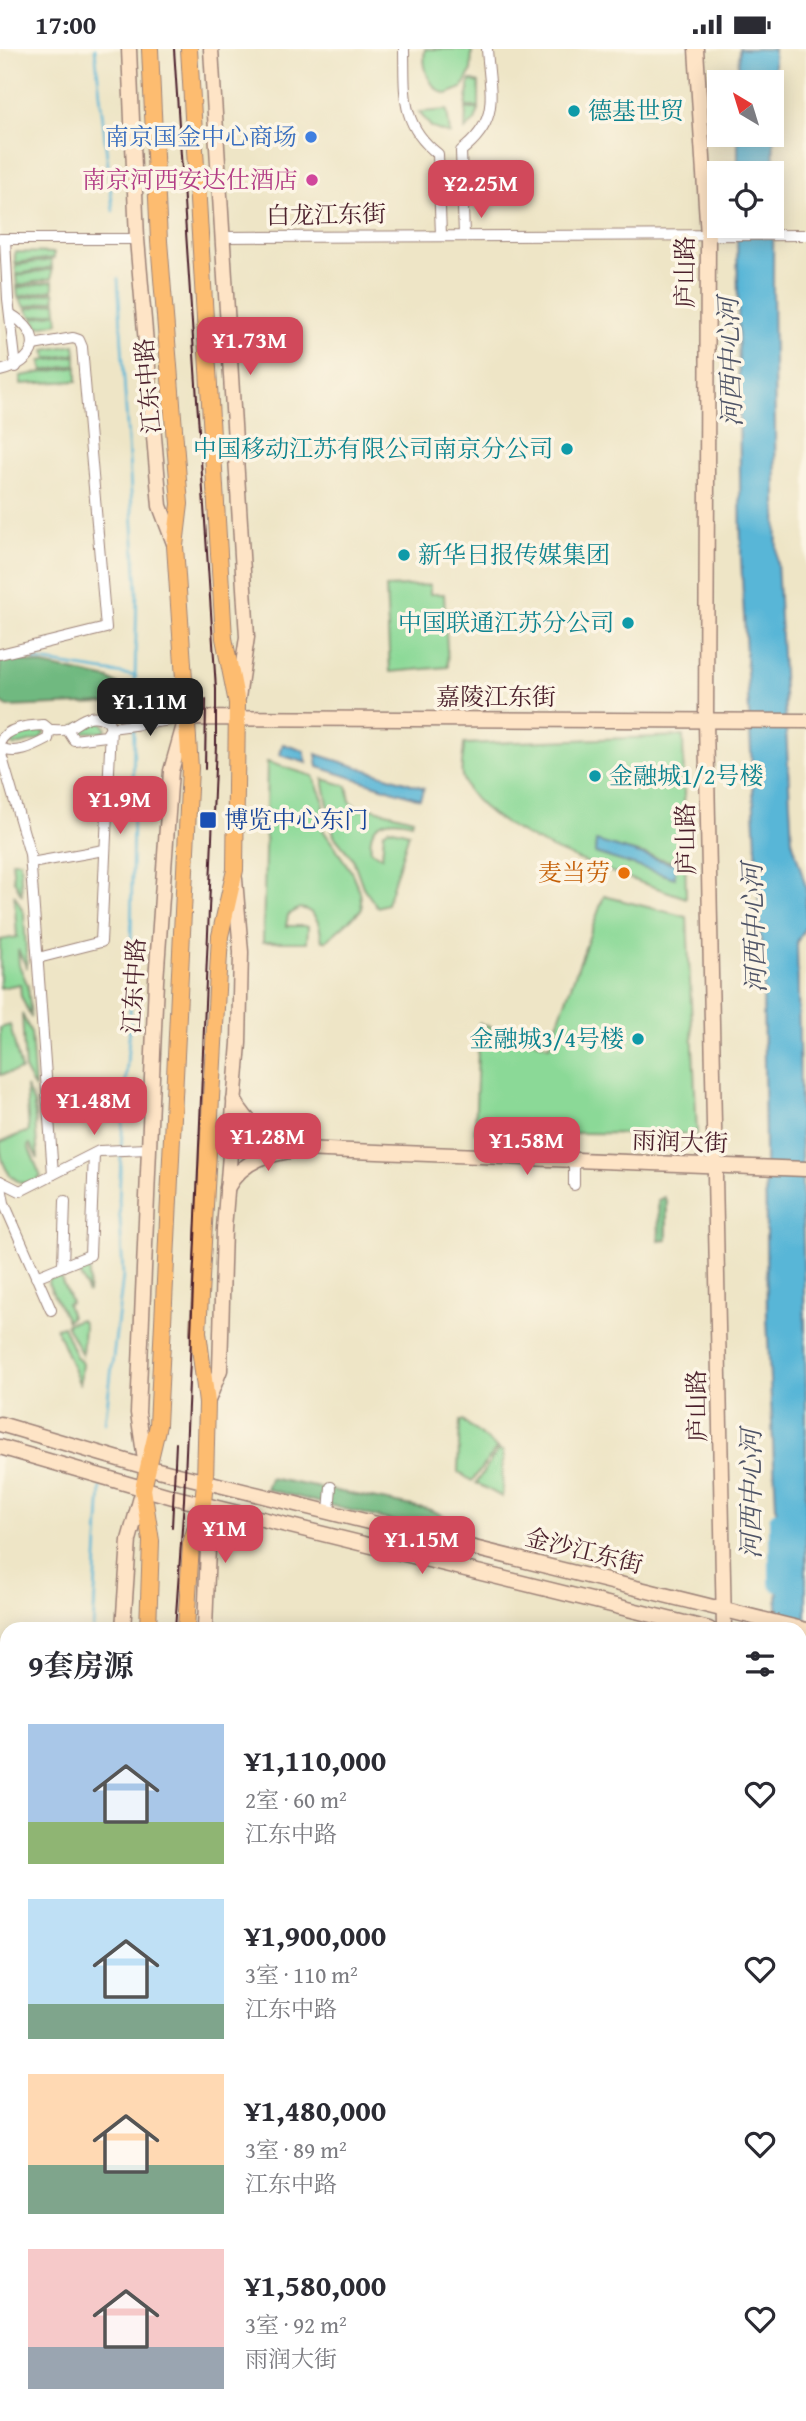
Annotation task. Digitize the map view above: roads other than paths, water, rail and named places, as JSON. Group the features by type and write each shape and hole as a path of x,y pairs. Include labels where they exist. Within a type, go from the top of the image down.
{"main road":[{"name":"江东中路","path":"148,1622 151,1541 143,1489 158,1425 190,768 175,546 180,504 159,241 150,49"},
{"path":"186,1622 191,1544 203,1503 205,1482 207,1403 198,1332 220,936 234,870 236,711 224,638 189,49"}],"street":[{"path":"129,49 137,239 160,506 175,546"},
{"path":"211,49 247,637 236,711"},
{"path":"404,49 408,114 417,135 438,154 440,235"},
{"path":"464,235 461,151 485,128 490,111 487,49"},
{"name":"庐山路","path":"696,49 707,220"},
{"name":"白龙江东街","path":"784,235 806,235"},
{"name":"白龙江东街","path":"224,237 707,236"},
{"name":"庐山路","path":"708,238 706,721 724,1622"},
{"path":"16,367 3,239 137,239"},
{"path":"0,371 16,367 29,359 33,345 26,326 10,314"},
{"path":"0,654 106,628 82,347 79,340 73,338 33,345"},
{"name":"嘉陵江东街","path":"186,718 236,711 799,721"},
{"path":"38,958 101,942 111,728 108,720 100,716 78,719 67,729 50,730 44,725 9,731 0,747 19,809 31,863 53,1174"},
{"path":"111,728 186,718"},
{"name":"江东中路","path":"146,1467 138,1413 148,1149 171,771 186,718"},
{"path":"67,729 74,740 81,741 106,736 111,728"},
{"path":"0,747 15,751 27,747 48,739 50,730"},
{"path":"31,863 104,851"},
{"path":"207,1403 220,1370 227,1188 234,1100 241,952 234,870"},
{"path":"234,1100 254,1128 279,1143 301,1149"},
{"path":"0,1181 20,1192 94,1154 148,1149"},
{"path":"227,1188 234,1174 255,1159 301,1149"},
{"name":"雨润大街","path":"301,1149 715,1167 806,1168"},
{"path":"36,1277 90,1255 94,1154"},
{"path":"573,1161 574,1185"},
{"path":"0,1181 4,1203 51,1310"},
{"path":"63,1266 65,1201"},
{"name":"金沙江东街","path":"0,1424 146,1467 775,1622"},
{"name":"金沙江东街","path":"0,1447 143,1489 476,1578 678,1622"},
{"path":"329,1512 331,1487"},
{"name":"江东中路","path":"123,1622 129,1540 143,1489"},
{"path":"203,1503 208,1547 205,1622"}],"water":[{"path":"739,49 774,49 774,70 738,70"},
{"path":"738,147 774,147 774,161 738,161"},
{"path":"737,238 773,238 777,562 792,840 806,887 806,926 797,942 806,1384 806,1622 777,1622 778,1549 767,1317 763,982 741,558"},
{"path":"283,744 304,751 307,763 280,755"},
{"path":"316,754 424,788 420,799 318,767"},
{"path":"596,841 670,863 675,861 675,878 595,853"}],"waterway":[{"path":"95,49 113,211"},
{"path":"118,279 137,591 134,721"},
{"path":"34,660 136,676"},
{"path":"121,1148 130,1022 134,728"},
{"path":"105,1423 123,1276 119,1200 121,1154"},
{"path":"93,1622 101,1487"},
{"name":"河西中心河","path":"778,1520 778,1583"}],"tram line":[{"path":"174,49 216,689 216,744 184,1500 175,1622"},
{"path":"205,769 206,699"},
{"path":"172,1527 176,1443"}],"place":[{"name":"德基世贸","path":"574,111"},
{"name":"南京国金中心商场","path":"311,137"},
{"name":"南京河西安达仕酒店","path":"312,180"},
{"name":"中国移动江苏有限公司南京分公司","path":"567,449"},
{"name":"新华日报传媒集团","path":"404,555"},
{"name":"中国联通江苏分公司","path":"628,623"},
{"name":"金融城1/2号楼","path":"595,776"},
{"name":"博览中心东门","path":"208,820"},
{"name":"麦当劳","path":"624,873"},
{"name":"金融城3/4号楼","path":"638,1039"}]}
